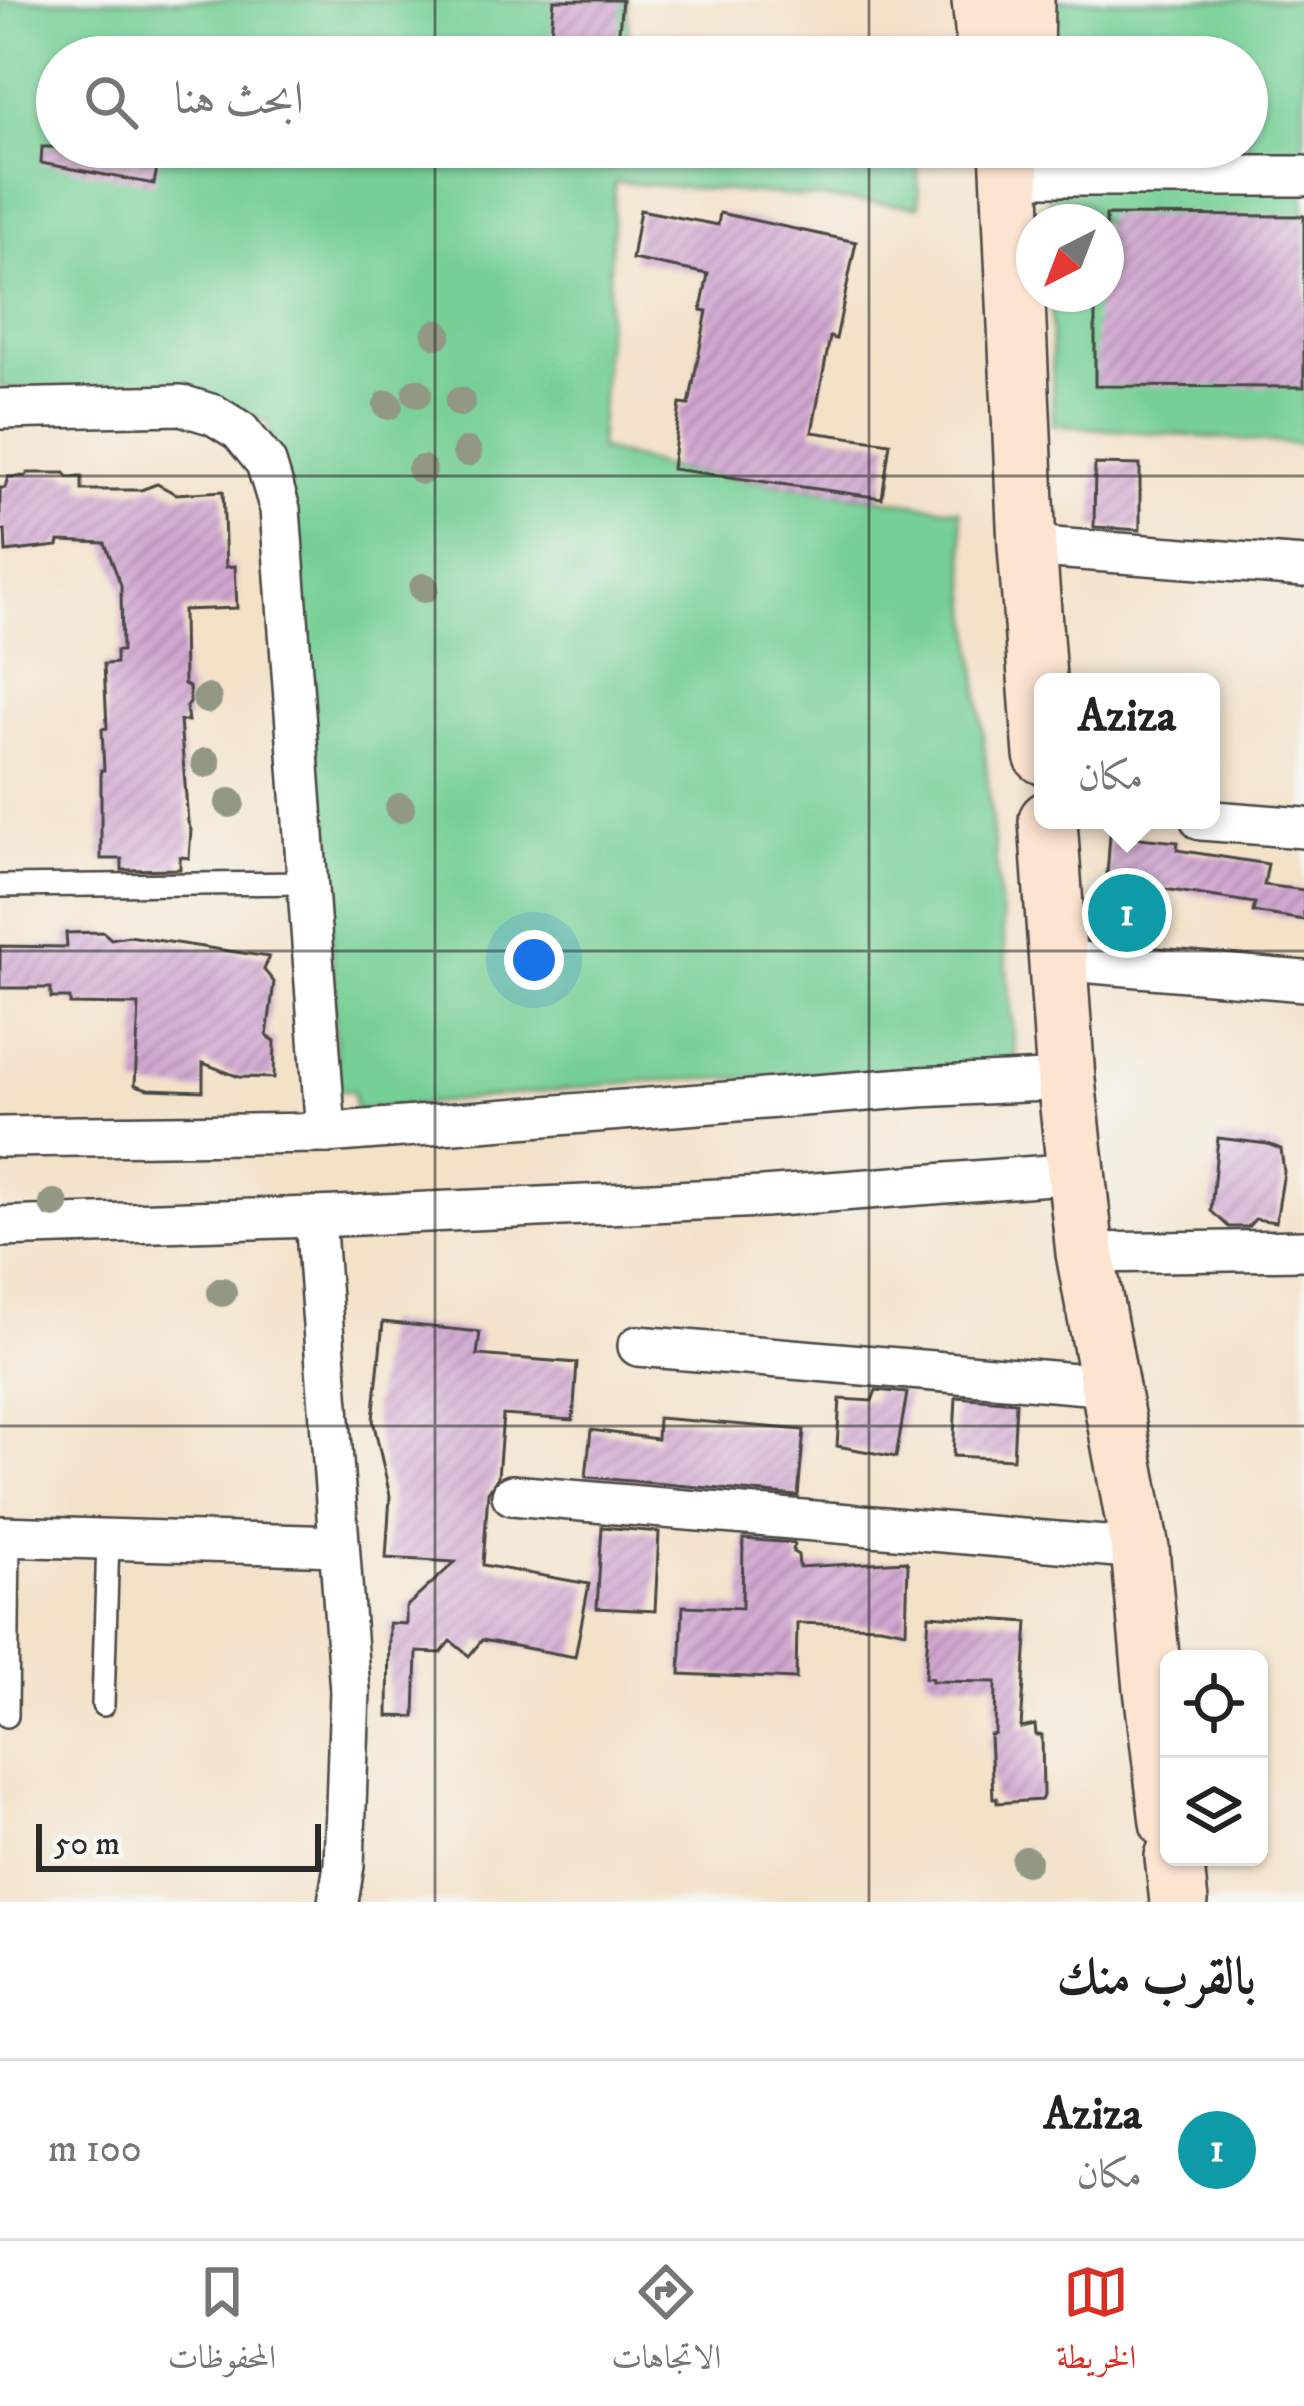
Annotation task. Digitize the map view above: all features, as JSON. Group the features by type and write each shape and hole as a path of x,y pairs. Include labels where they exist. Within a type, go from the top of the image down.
{"street":[{"path":"981,0 985,36"},
{"path":"1024,0 1024,36"},
{"path":"1010,168 1037,673"},
{"path":"1136,168 1304,176"},
{"path":"0,409 181,405 214,415 240,431 266,464 280,509 326,1133"},
{"path":"1028,546 1304,567"},
{"path":"1220,821 1304,828"},
{"path":"1049,829 1066,1079 1085,1253 1140,1549 1161,1758"},
{"path":"1057,960 1304,981"},
{"path":"0,1137 326,1133 1066,1079"},
{"path":"0,1227 763,1196 1076,1173"},
{"path":"315,1217 350,1690 344,1865 338,1902"},
{"path":"1085,1253 1304,1250"},
{"path":"638,1346 1109,1386"},
{"path":"512,1495 1140,1549"},
{"path":"4,1536 339,1546"},
{"path":"1175,1866 1179,1902"}],"lane":[{"path":"0,886 308,883"},
{"path":"4,1536 7,1716"},
{"path":"103,1705 108,1539"}],"green space":[{"path":"0,0 627,0 629,36 36,36 36,168 918,168 919,206 615,182 599,449 672,469 960,510 1017,1069 645,1081 355,1111 353,1091 337,1091 331,917 268,421 0,387"},
{"path":"1046,0 1304,0 1304,445 1053,425 1051,312 1124,312 1124,204 1050,204 1049,168 1268,168 1268,36 1047,36"}],"building":[{"path":"554,0 622,0 618,36 551,33"},
{"path":"68,168 157,168 154,184"},
{"path":"640,210 718,225 720,213 856,242 836,339 830,337 812,432 890,443 882,498 672,469 680,404 689,405 707,311 701,310 708,274 632,259"},
{"path":"1124,215 1304,216 1304,387 1095,386 1095,312 1124,312"},
{"path":"1095,464 1140,465 1140,530 1094,527"},
{"path":"28,473 82,477 82,490 141,490 157,484 176,494 223,491 226,567 235,566 237,608 183,610 184,684 189,687 190,703 188,721 180,721 191,830 189,858 180,857 180,869 122,870 122,859 101,859 102,729 107,728 104,664 116,663 116,651 122,651 121,585 105,543 59,541 58,546 6,552 5,530 0,531 0,488 5,488 8,477"},
{"path":"1110,835 1178,842 1177,850 1268,864 1264,885 1304,890 1304,920 1253,912 1255,903 1164,889 1156,944 1091,939 1099,888 1106,889"},
{"path":"103,932 111,939 129,936 269,957 264,970 274,982 267,1036 275,1041 274,1078 239,1077 203,1063 203,1091 135,1085 139,1005 70,1004 70,998 51,998 51,988 0,988 0,946 67,947 66,933"},
{"path":"1218,1138 1281,1149 1284,1172 1276,1222 1255,1219 1248,1227 1229,1227 1211,1211"},
{"path":"383,1322 480,1332 477,1355 577,1363 573,1420 503,1415 498,1477 488,1492 483,1565 589,1584 575,1657 482,1640 469,1656 451,1641 441,1653 417,1652 415,1717 388,1716 389,1623 406,1624 406,1607 455,1562 386,1558 390,1496 373,1420"},
{"path":"876,1390 907,1393 896,1457 837,1446 840,1399 872,1401"},
{"path":"956,1397 1016,1402 1013,1459 953,1456"},
{"path":"658,1418 804,1430 798,1496 586,1477 591,1430 657,1439"},
{"path":"602,1527 659,1532 655,1611 597,1608"},
{"path":"743,1539 794,1543 799,1567 906,1561 906,1631 797,1623 796,1679 680,1674 683,1606 742,1608"},
{"path":"929,1615 1028,1622 1021,1728 1035,1725 1036,1735 1042,1735 1041,1800 997,1803 993,1798 990,1735 995,1734 996,1682 925,1678"}],"place":[{"name":"Aziza","path":"1127,913"}]}
